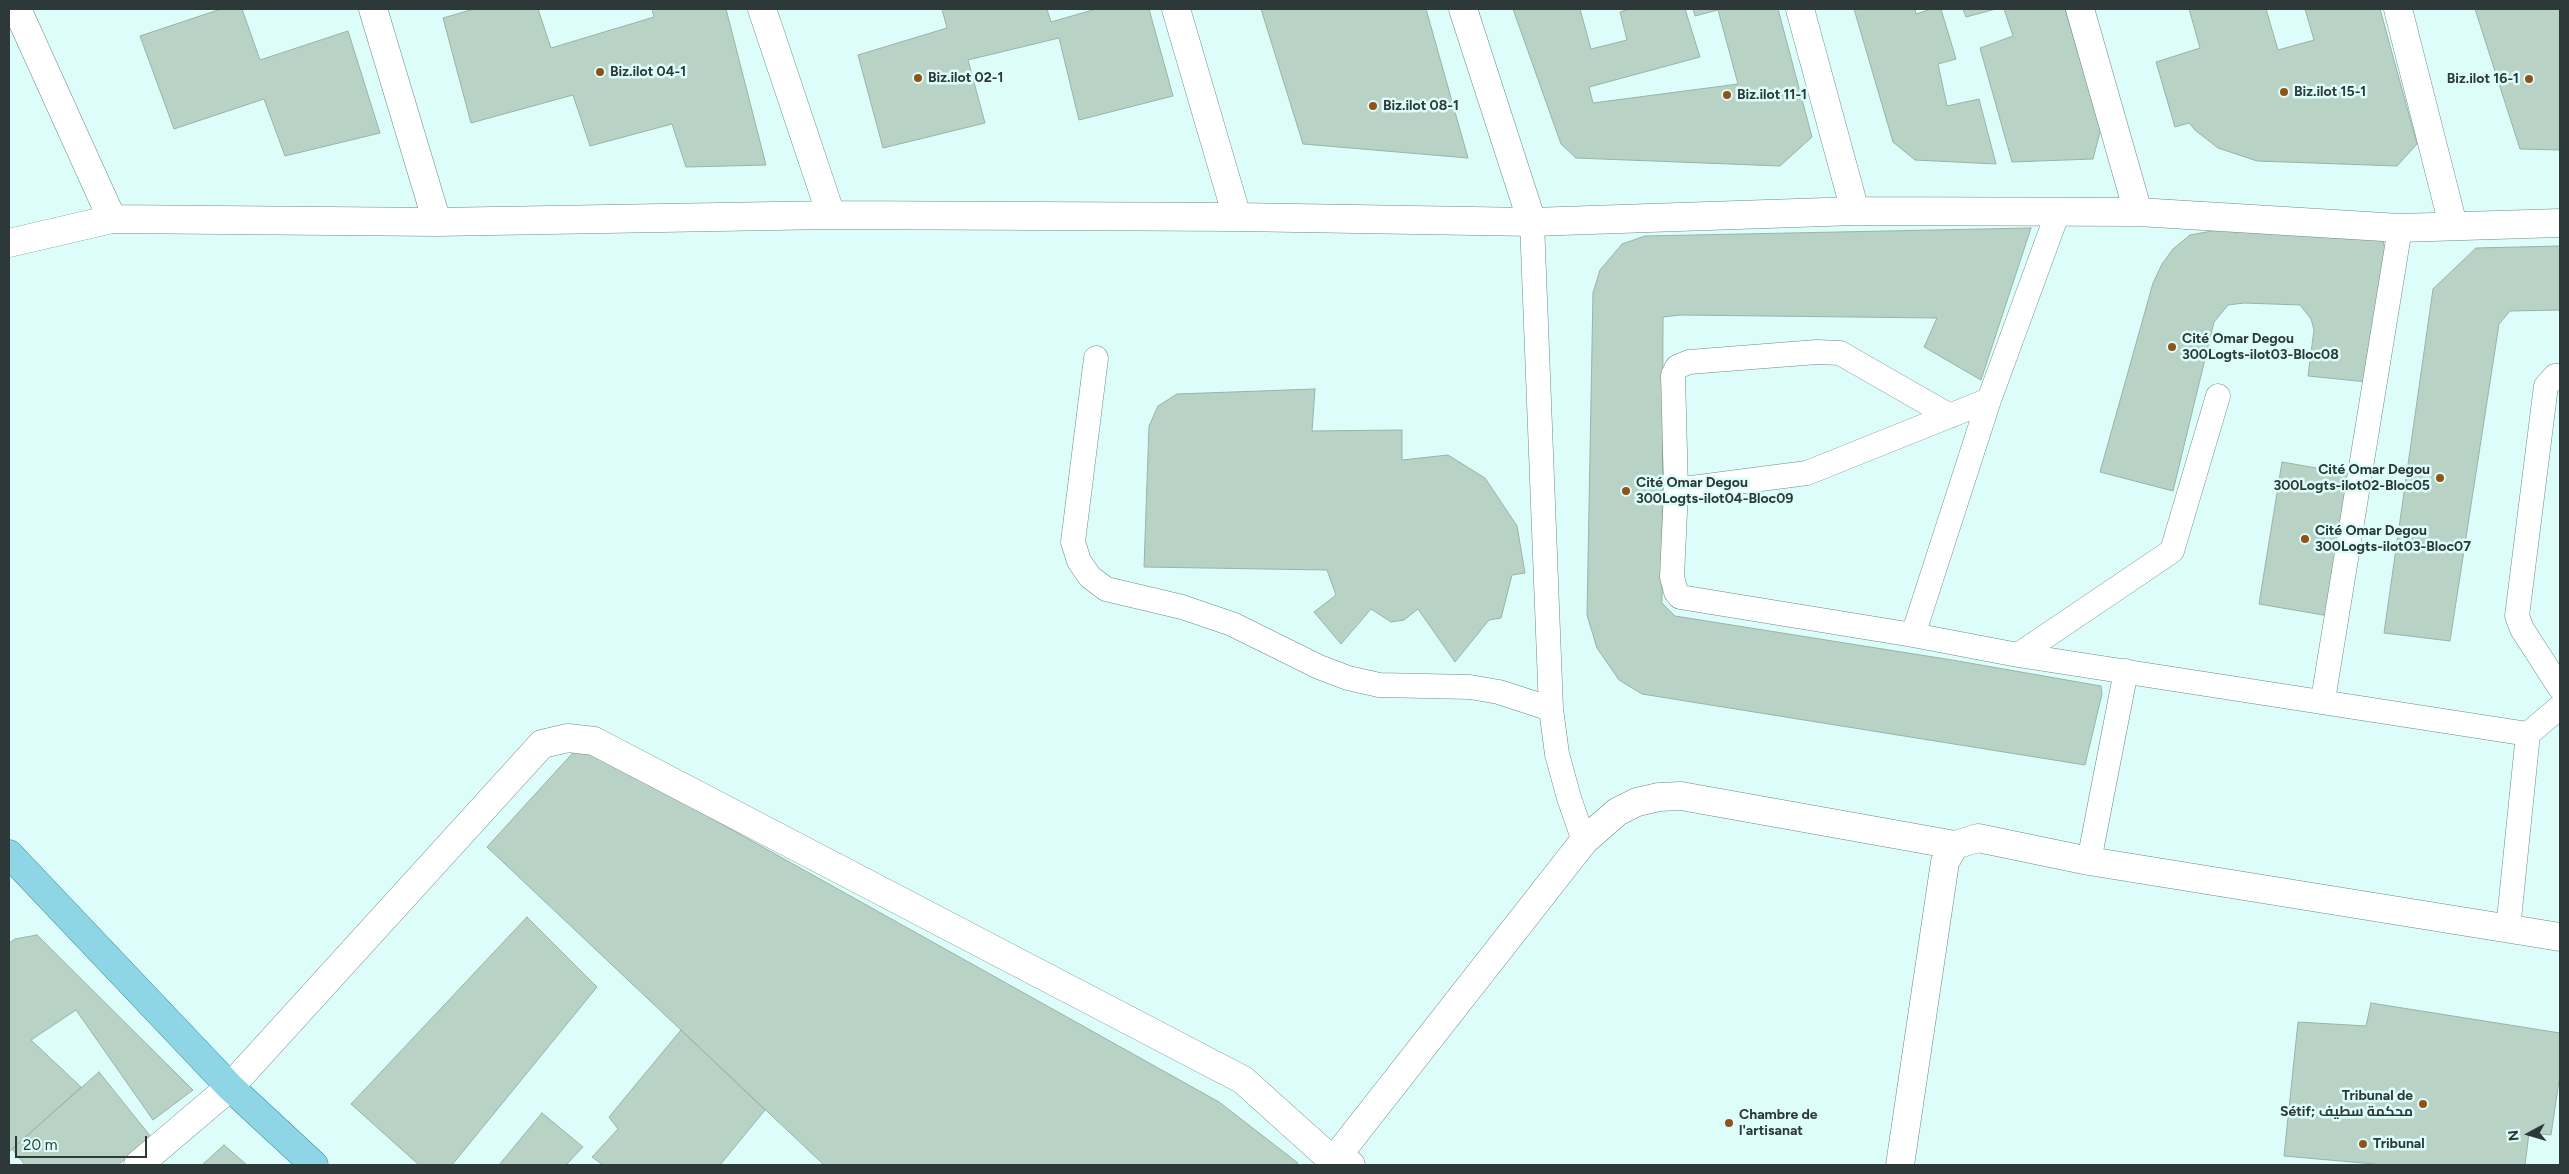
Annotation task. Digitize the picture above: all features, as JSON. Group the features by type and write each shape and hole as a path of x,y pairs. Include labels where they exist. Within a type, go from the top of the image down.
{"main road":[{"path":"9,853 230,1087 314,1165"}],"street":[{"path":"18,9 112,219"},
{"path":"373,9 436,222"},
{"path":"762,9 831,215"},
{"path":"1176,9 1237,217"},
{"path":"1463,9 1532,222"},
{"path":"1800,9 1855,211"},
{"path":"2080,9 2138,212"},
{"path":"2398,9 2453,225"},
{"path":"9,243 112,219 436,222 831,215 1237,217 1532,222 1855,211 2138,212 2400,228 2560,223"},
{"path":"138,1165 230,1087 542,744 568,738 594,741 1243,1080 1338,1164 1584,841 1617,812 1637,802 1659,797 1681,796 1955,845 1978,838 2089,861 2560,937"},
{"path":"1900,1165 1946,862 1955,845"}],"lane":[{"path":"1913,635 1989,400 2058,212"},
{"path":"1532,222 1551,709 1557,754 1569,798 1584,841"},
{"path":"2323,700 2400,228"},
{"path":"1950,416 1840,353 1817,352 1690,362 1677,367 1673,375 1676,490 1672,577 1676,592 1680,597 1913,635 2018,655 2323,700 2528,734"},
{"path":"1096,358 1073,542 1079,561 1090,577 1115,592 1182,607 1224,621 1319,668 1348,678 1379,685 1470,687 1498,692 1551,709"},
{"path":"2560,376 2555,376 2546,386 2517,616 2522,629 2560,688"},
{"path":"2018,655 2172,551 2218,396"},
{"path":"1676,490 1807,473 1989,400"},
{"path":"2089,861 2126,672"},
{"path":"2508,929 2528,734 2560,707"}],"building":[{"path":"221,9 242,9 260,60 348,31 380,133 285,156 264,99 174,129 140,36"},
{"name":"Biz.ilot 04-1","path":"474,9 538,9 551,48 654,17 652,9 726,9 766,165 686,167 672,124 590,146 573,95 471,123 443,18"},
{"name":"Biz.ilot 02-1","path":"942,9 1047,9 1051,22 1096,9 1149,9 1173,96 1079,120 1059,38 968,60 985,123 883,148 858,55 947,28"},
{"name":"Biz.ilot 08-1","path":"1261,9 1426,9 1468,158 1303,144"},
{"name":"Biz.ilot 11-1","path":"1513,9 1580,9 1591,49 1627,40 1620,12 1629,9 1685,9 1700,57 1589,87 1593,103 1738,84 1718,10 1695,16 1693,9 1778,9 1812,137 1780,166 1576,158 1561,144"},
{"path":"1854,9 1915,9 1916,14 1931,9 1941,9 1956,59 1938,64 1947,106 1979,99 1996,164 1915,160 1893,142"},
{"path":"1963,9 1996,9 1966,17"},
{"path":"2004,9 2065,9 2101,128 2093,159 2012,162 1980,48 2013,36"},
{"name":"Biz.ilot 15-1","path":"2189,9 2266,9 2278,50 2314,40 2305,9 2380,9 2417,144 2397,166 2257,161 2218,148 2189,123 2175,127 2156,62 2200,48"},
{"name":"Biz.ilot 16-1","path":"2475,9 2560,9 2560,150 2520,149"},
{"name":"Cité Omar Degou 300Logts-ilot04-Bloc09","path":"2031,228 1981,380 1924,347 1937,318 1680,315 1663,317 1662,603 1675,616 2101,686 2102,694 2085,765 1642,694 1619,680 1597,648 1587,615 1593,293 1600,270 1622,244 1645,236"},
{"name":"Cité Omar Degou 300Logts-ilot03-Bloc08","path":"2223,229 2376,229 2383,241 2387,257 2367,382 2308,376 2314,330 2311,319 2300,305 2244,303 2228,305 2214,322 2173,491 2100,472 2153,283 2162,264 2173,249 2190,235"},
{"name":"Cité Omar Degou 300Logts-ilot02-Bloc05","path":"2560,246 2560,310 2510,311 2499,324 2450,641 2384,633 2433,289 2476,248"},
{"path":"1315,389 1312,431 1402,430 1402,460 1448,455 1485,478 1517,526 1525,573 1512,575 1501,618 1489,620 1455,662 1418,609 1404,620 1391,622 1371,609 1341,644 1314,612 1336,595 1327,570 1144,567 1149,426 1158,406 1177,394"},
{"name":"Cité Omar Degou 300Logts-ilot03-Bloc07","path":"2282,462 2351,474 2329,616 2259,604"},
{"path":"580,745 1219,1102 1298,1163 1296,1165 824,1165 487,847"},
{"path":"527,917 597,987 452,1165 419,1165 351,1104"},
{"path":"37,935 193,1090 153,1120 76,1010 31,1040 81,1087 9,1152 9,943 15,939"},
{"name":"Tribunal de Sétif; محكمة سطيف","path":"2371,1003 2560,1033 2560,1074 2551,1135 2529,1133 2525,1165 2385,1165 2284,1156 2298,1022 2366,1026"},
{"path":"681,1030 765,1110 720,1165 603,1165 592,1157 618,1129 609,1117"},
{"path":"99,1072 151,1137 118,1165 25,1165 12,1149"},
{"path":"542,1113 583,1147 566,1165 499,1165"},
{"path":"224,1145 247,1165 202,1165"}],"place":[{"name":"Biz.ilot 04-1","path":"600,72"},
{"name":"Biz.ilot 02-1","path":"918,78"},
{"name":"Biz.ilot 16-1","path":"2529,79"},
{"name":"Biz.ilot 15-1","path":"2284,92"},
{"name":"Biz.ilot 11-1","path":"1727,95"},
{"name":"Biz.ilot 08-1","path":"1373,106"},
{"name":"Cité Omar Degou 300Logts-ilot03-Bloc08","path":"2172,347"},
{"name":"Cité Omar Degou 300Logts-ilot02-Bloc05","path":"2440,478"},
{"name":"Cité Omar Degou 300Logts-ilot04-Bloc09","path":"1626,491"},
{"name":"Cité Omar Degou 300Logts-ilot03-Bloc07","path":"2305,539"},
{"name":"Tribunal de Sétif; محكمة سطيف","path":"2423,1104"},
{"name":"Chambre de l'artisanat","path":"1729,1123"},
{"name":"Tribunal","path":"2363,1144"}]}
